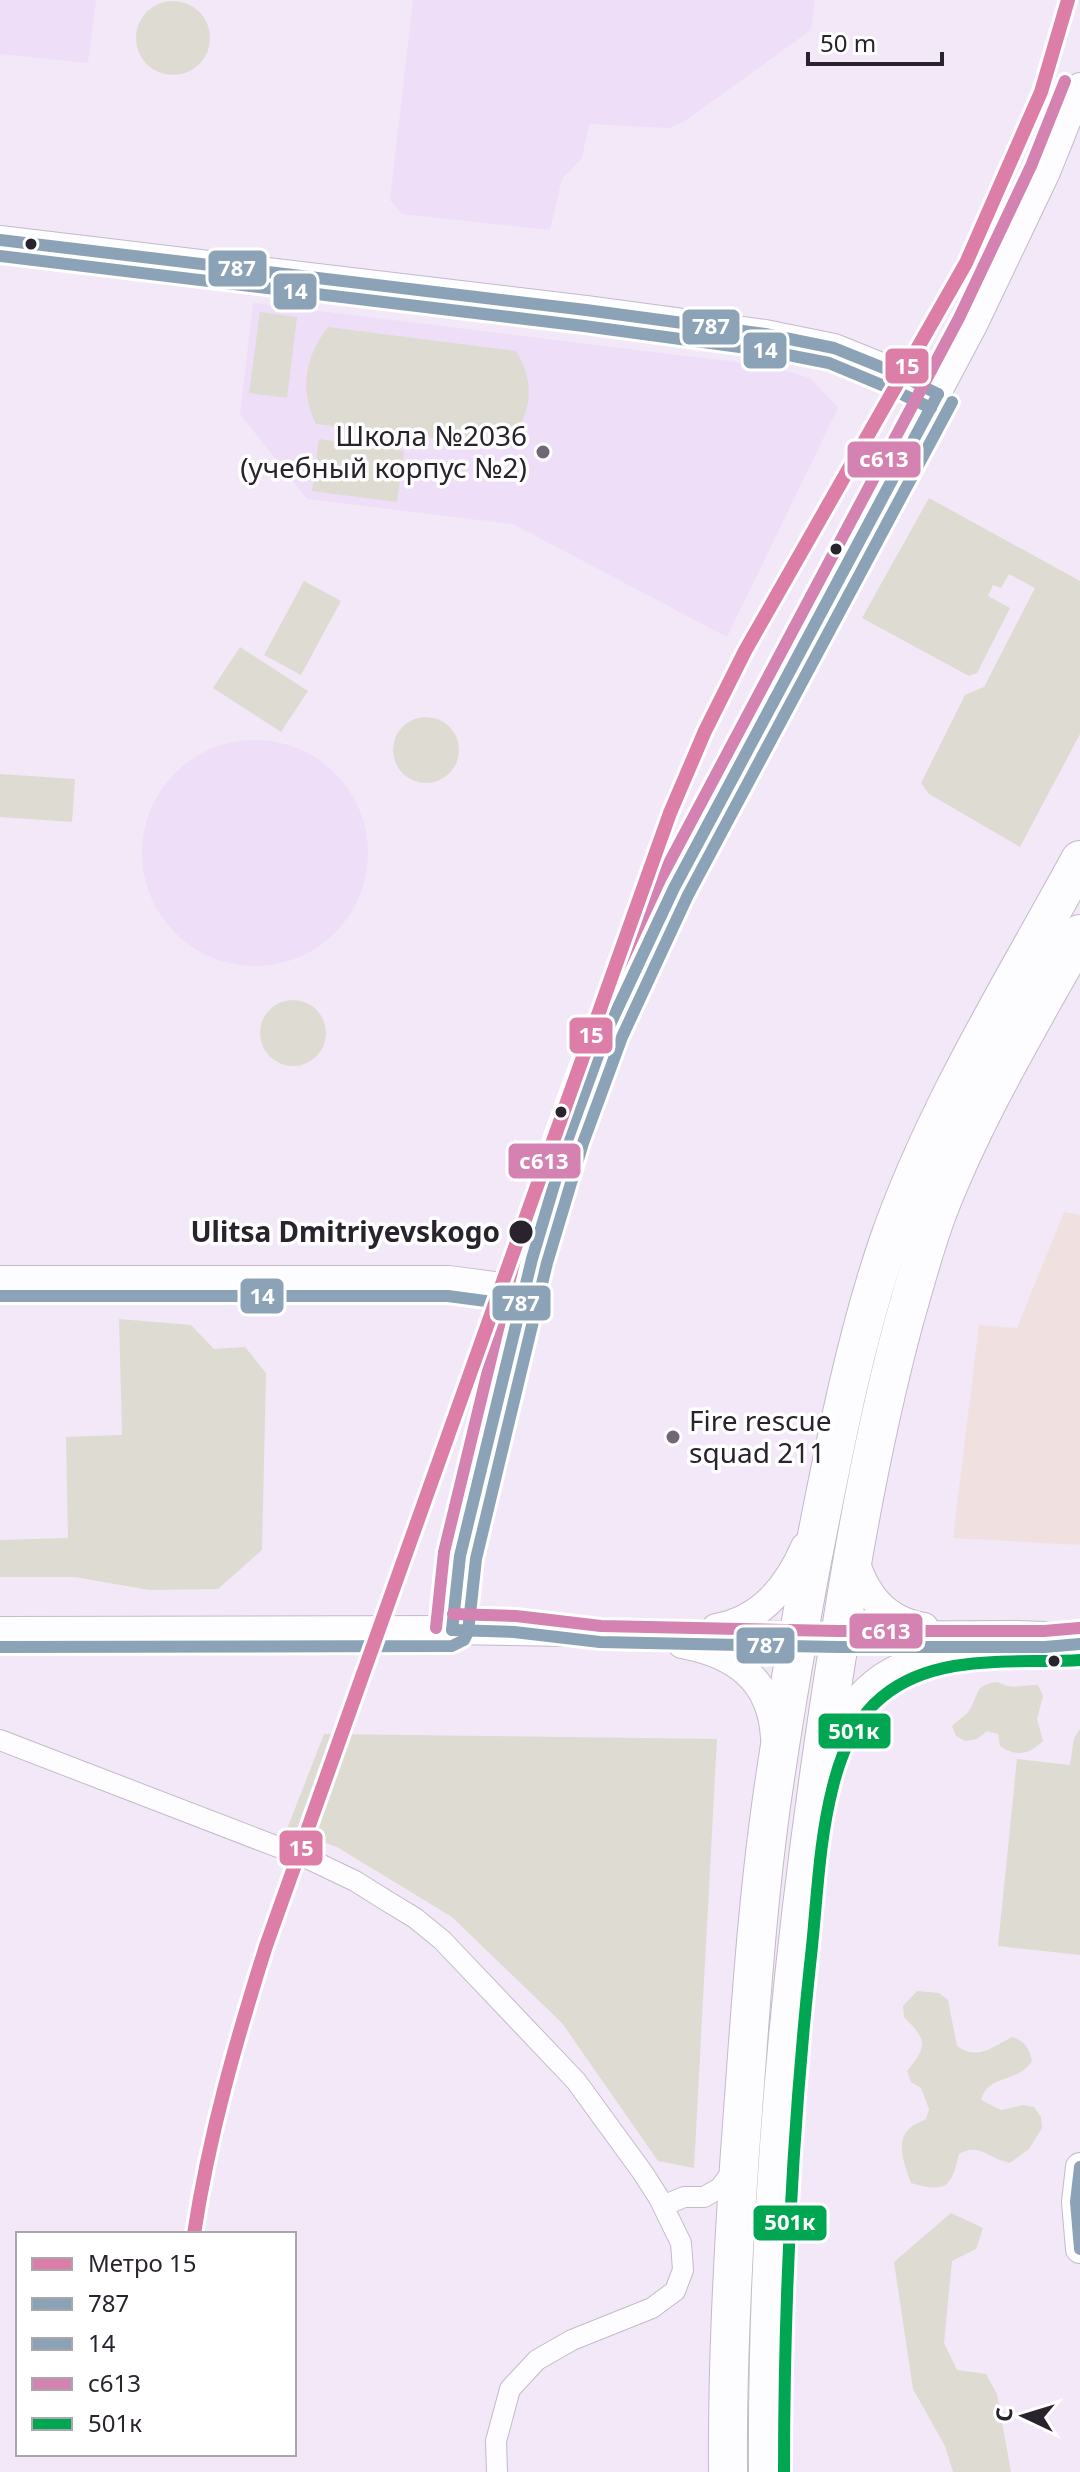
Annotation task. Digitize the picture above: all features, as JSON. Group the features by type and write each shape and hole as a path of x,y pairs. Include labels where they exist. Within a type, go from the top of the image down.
{"highway":[{"path":"728,2472 734,2243 740,2152 754,1972 774,1788 823,1505 848,1388 889,1242 915,1174 969,1063 1080,860"},
{"path":"768,2472 769,2299 789,2018 815,1795 853,1554 894,1362 938,1211 984,1111 1080,934"}],"street":[{"path":"452,1630 460,1556 525,1290 575,1117 607,1031 674,888 938,394 1023,222 1080,87"},
{"path":"0,240 765,334 834,348 938,394"},
{"path":"0,1280 449,1280 525,1290"},
{"path":"683,1638 727,1626 774,1599 788,1582 823,1505"},
{"path":"853,1554 870,1592 879,1606 892,1617 910,1625 981,1641"},
{"path":"0,1631 452,1630 839,1642 981,1641 1045,1647 1080,1642"},
{"path":"683,1638 734,1663 758,1682 768,1698 774,1718 776,1743 774,1788"},
{"path":"815,1795 830,1745 858,1699 872,1684 896,1668 935,1653 981,1641"},
{"path":"0,1740 309,1859 355,1881 415,1918 442,1940 576,2081 628,2151 663,2206 681,2243 683,2270 675,2291 652,2308 572,2340 537,2360 510,2389 496,2441 497,2472"},
{"path":"663,2206 684,2197 704,2197 720,2188 740,2152"},
{"path":"1080,2167 1076,2202 1080,2249"},
{"path":"704,2197 722,2210 734,2243"}],"shaded area":[{"path":"0,0 96,0 88,63 0,54"},
{"path":"413,0 815,0 811,30 685,121 669,128 589,124 582,158 562,179 550,230 402,214 390,200"},
{"path":"173,1 187,4 199,12 207,24 210,38 207,52 199,64 187,72 173,75 159,72 147,64 139,52 136,38 139,24 147,12 159,4"},
{"name":"Школа №2036 (учебный корпус №2)","path":"253,303 769,366 810,378 838,408 727,637 513,524 307,499 240,414"},
{"path":"260,312 297,317 287,398 249,393"},
{"path":"328,327 516,351 523,364 529,389 520,425 502,446 316,424 307,398 307,374 314,350"},
{"path":"319,439 404,451 397,502 312,491"},
{"path":"929,498 1080,581 1080,734 1020,847 929,794 921,783 965,695 984,687 1035,588 1009,574 1001,588 993,585 988,596 1010,608 977,673 969,676 862,618"},
{"path":"304,581 341,601 301,675 264,655"},
{"path":"240,647 308,691 281,732 213,688"},
{"path":"419,717 433,717 445,722 454,731 459,750 457,763 450,774 433,783 419,783 407,778 398,769 393,757 393,743 398,731 407,722"},
{"path":"255,740 298,748 335,773 360,810 368,853 360,896 335,933 298,958 255,966 212,958 175,933 150,896 142,853 150,810 175,773 212,748"},
{"path":"0,774 75,779 72,822 0,817"},
{"path":"286,1000 300,1000 312,1005 321,1014 326,1033 324,1046 317,1057 300,1066 286,1066 274,1061 265,1052 260,1040 260,1026 265,1014 274,1005"},
{"path":"1064,1212 1080,1215 1080,1545 953,1538 979,1325 1017,1328"},
{"path":"119,1319 191,1325 214,1349 245,1347 266,1373 262,1550 218,1589 149,1590 75,1577 0,1577 0,1540 68,1538 66,1437 122,1435"},
{"path":"998,1682 1013,1687 1038,1685 1043,1696 1037,1719 1043,1741 1033,1749 1022,1753 1012,1752 1000,1746 998,1734 987,1731 977,1739 965,1741 956,1736 952,1726 968,1712 980,1688"},
{"path":"1080,1729 1080,1955 998,1946 1017,1759 1070,1765 1074,1738"},
{"path":"324,1734 717,1739 694,2168 658,2161 562,2023 452,1917 337,1847 287,1829"},
{"path":"917,1991 939,1993 948,2000 957,2046 972,2052 985,2051 1012,2037 1028,2048 1032,2061 1026,2068 990,2086 981,2100 1001,2110 1023,2105 1034,2107 1041,2117 1042,2128 1029,2149 1010,2163 979,2151 967,2151 959,2154 950,2181 939,2187 911,2183 903,2156 904,2135 926,2119 929,2109 921,2088 911,2082 907,2071 919,2055 922,2043 904,2017 903,2006"},
{"path":"951,2213 983,2228 976,2249 952,2261 944,2343 957,2370 986,2374 997,2394 1011,2472 953,2472 945,2446 913,2389 894,2262"}],"metro line":[{"name":"15","path":"194,2232 224,2088 266,1946 670,813 705,731 745,651 966,263 1041,92 1068,0"}],"transit line":[{"name":"с613","path":"436,1628 444,1552 516,1255 553,1133 592,1026 660,880 959,318 1031,166 1065,81"},
{"name":"787","path":"0,240 765,334 834,348 938,394"},
{"name":"14","path":"0,256 762,350 829,363 931,408"},
{"name":"787","path":"452,1630 460,1556 532,1259 568,1138 607,1031 674,888 938,394"},
{"name":"14","path":"0,1647 452,1646 464,1640 468,1632 476,1559 547,1263 583,1143 622,1037 688,895 952,402"},
{"name":"14","path":"0,1296 448,1296 523,1306"},
{"name":"с613","path":"453,1614 516,1616 601,1626 838,1631 1044,1631 1079,1628"},
{"name":"787","path":"452,1630 514,1632 600,1642 838,1647 1045,1647 1080,1644"},
{"name":"501к","path":"784,2472 787,2282 798,2092 821,1853 840,1762 864,1715 882,1697 903,1683 927,1673 977,1663 1080,1660"},
{"name":"787","path":"1080,2167 1076,2202 1080,2249"}],"place":[{"name":"Школа №2036 (учебный корпус №2)","path":"543,452"},
{"name":"Ulitsa Dmitriyevskogo","path":"521,1232"},
{"name":"Fire rescue squad 211","path":"673,1437"}]}
